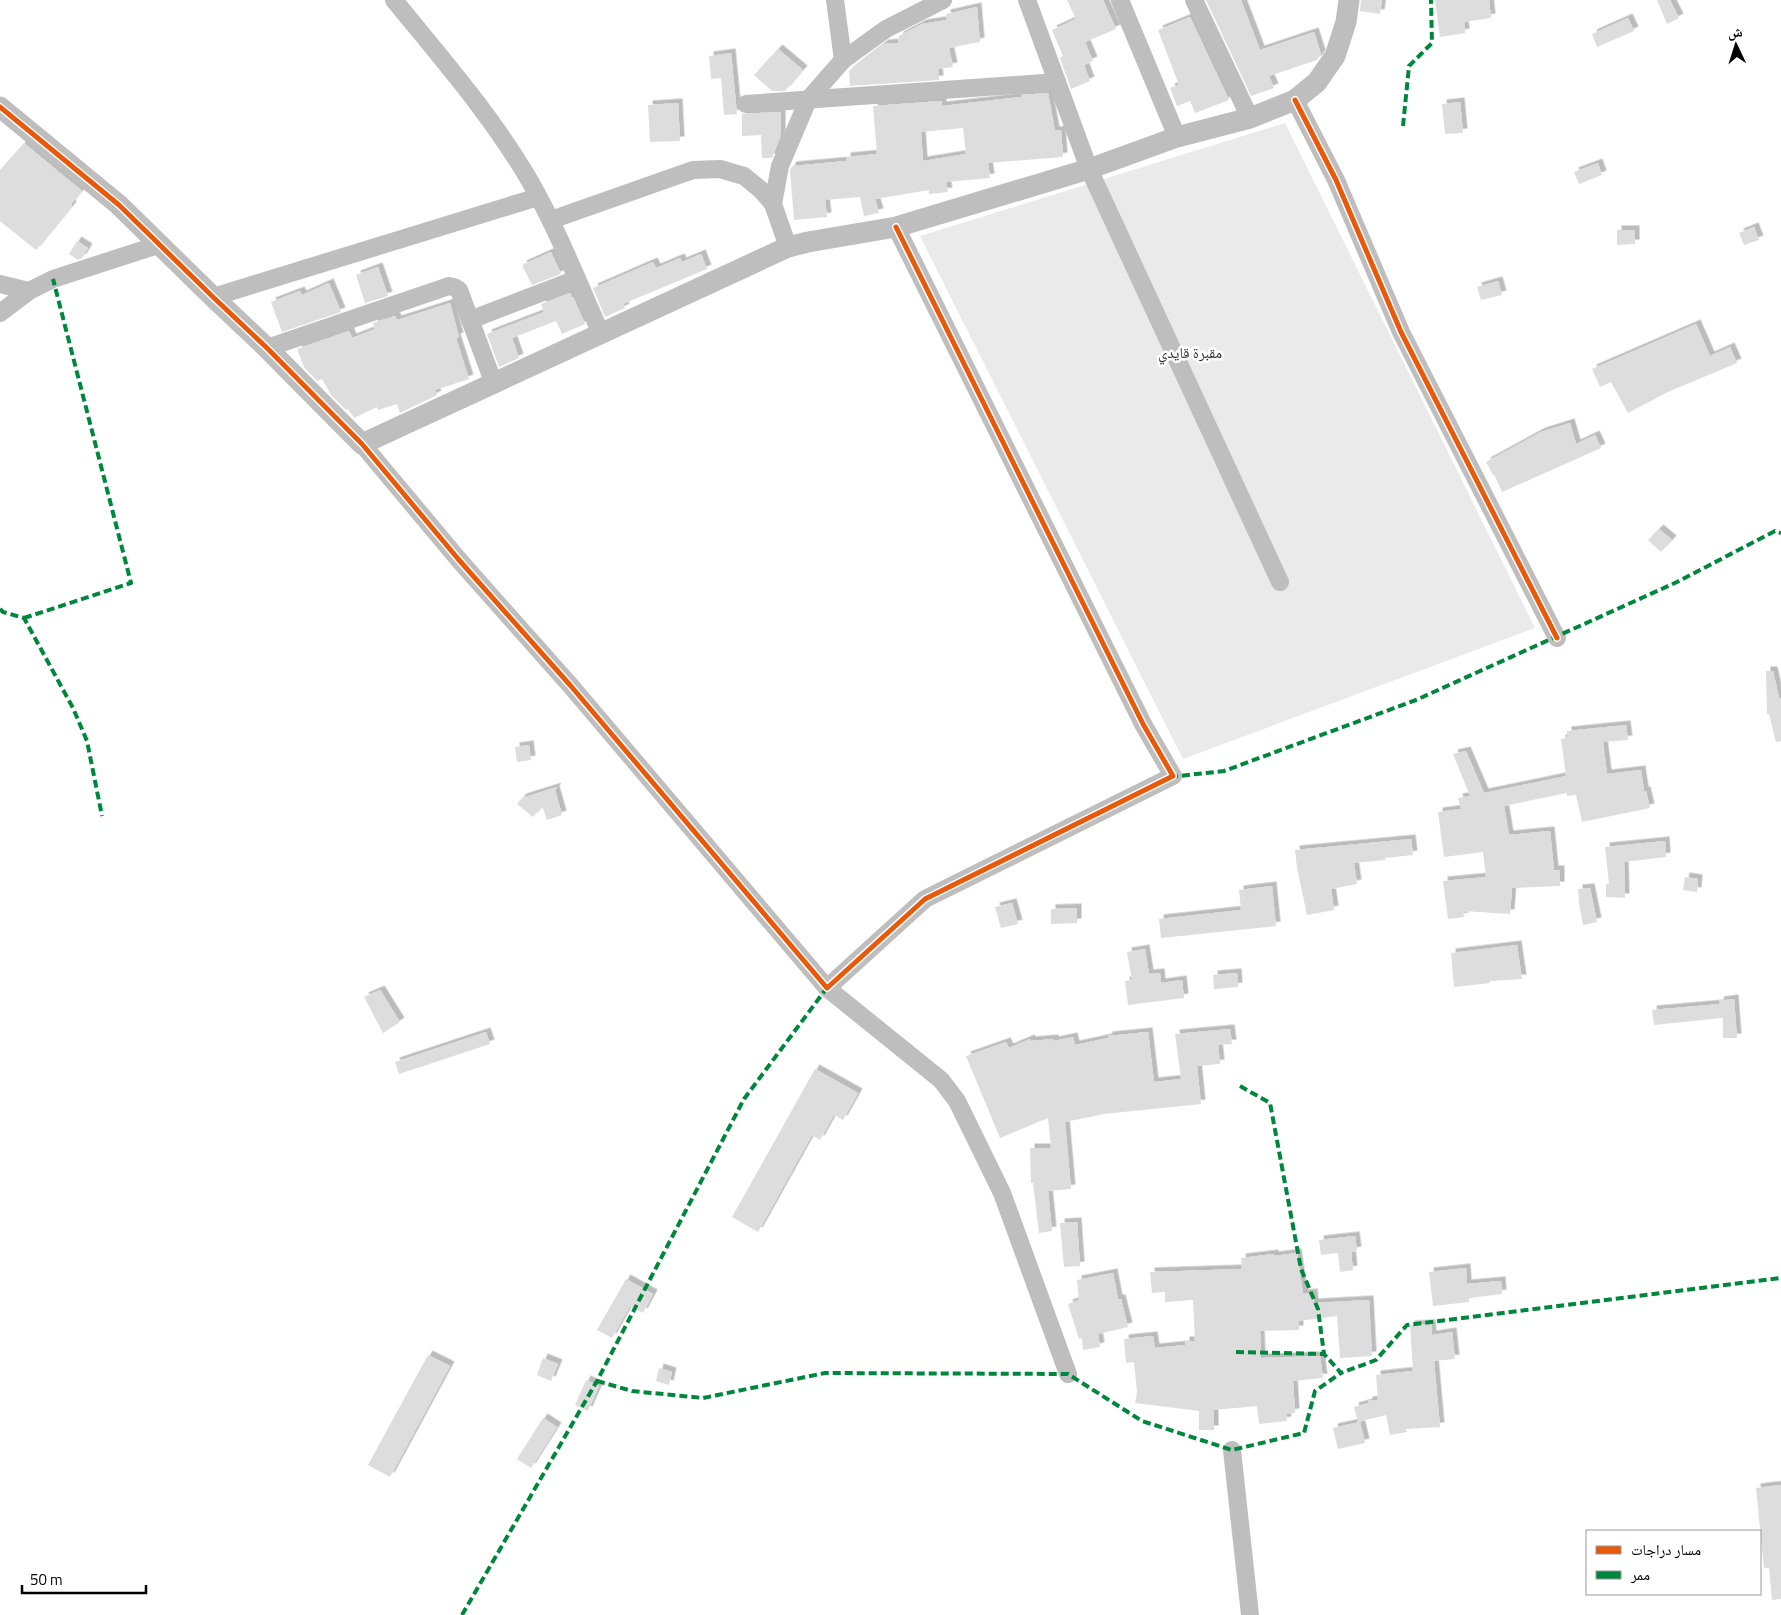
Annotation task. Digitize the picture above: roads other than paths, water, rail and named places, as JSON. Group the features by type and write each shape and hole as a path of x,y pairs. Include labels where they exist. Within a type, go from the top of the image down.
{"street":[{"path":"394,0 508,146 551,220 601,334"},
{"path":"835,0 843,60"},
{"path":"773,204 780,166 808,100 843,60 886,29 943,0"},
{"path":"1027,0 1089,168 1280,582"},
{"path":"1120,0 1177,137"},
{"path":"1194,0 1250,118"},
{"path":"362,444 788,247 896,227 1089,168 1177,137 1250,118 1295,100 1317,82 1336,56 1346,22 1348,0"},
{"path":"746,104 1057,82"},
{"path":"1295,100 1336,180 1401,332 1557,638"},
{"path":"0,107 119,205 161,244 213,298 267,348 362,444 459,560 570,685 827,988 941,1080 957,1101 1002,1193 1068,1374"},
{"path":"551,220 693,170 720,169 744,176 761,190 773,204 788,247"},
{"path":"213,298 538,197"},
{"path":"827,988 925,898 1173,776 1143,724 896,227"},
{"path":"0,313 29,291 53,279 161,244"},
{"path":"470,320 577,279"},
{"path":"0,284 29,291"},
{"path":"267,348 449,286 459,290 494,384"},
{"path":"1232,1450 1250,1615"}],"park label":[{"name":"مقبرة قايدي","path":"1190,353"}]}
